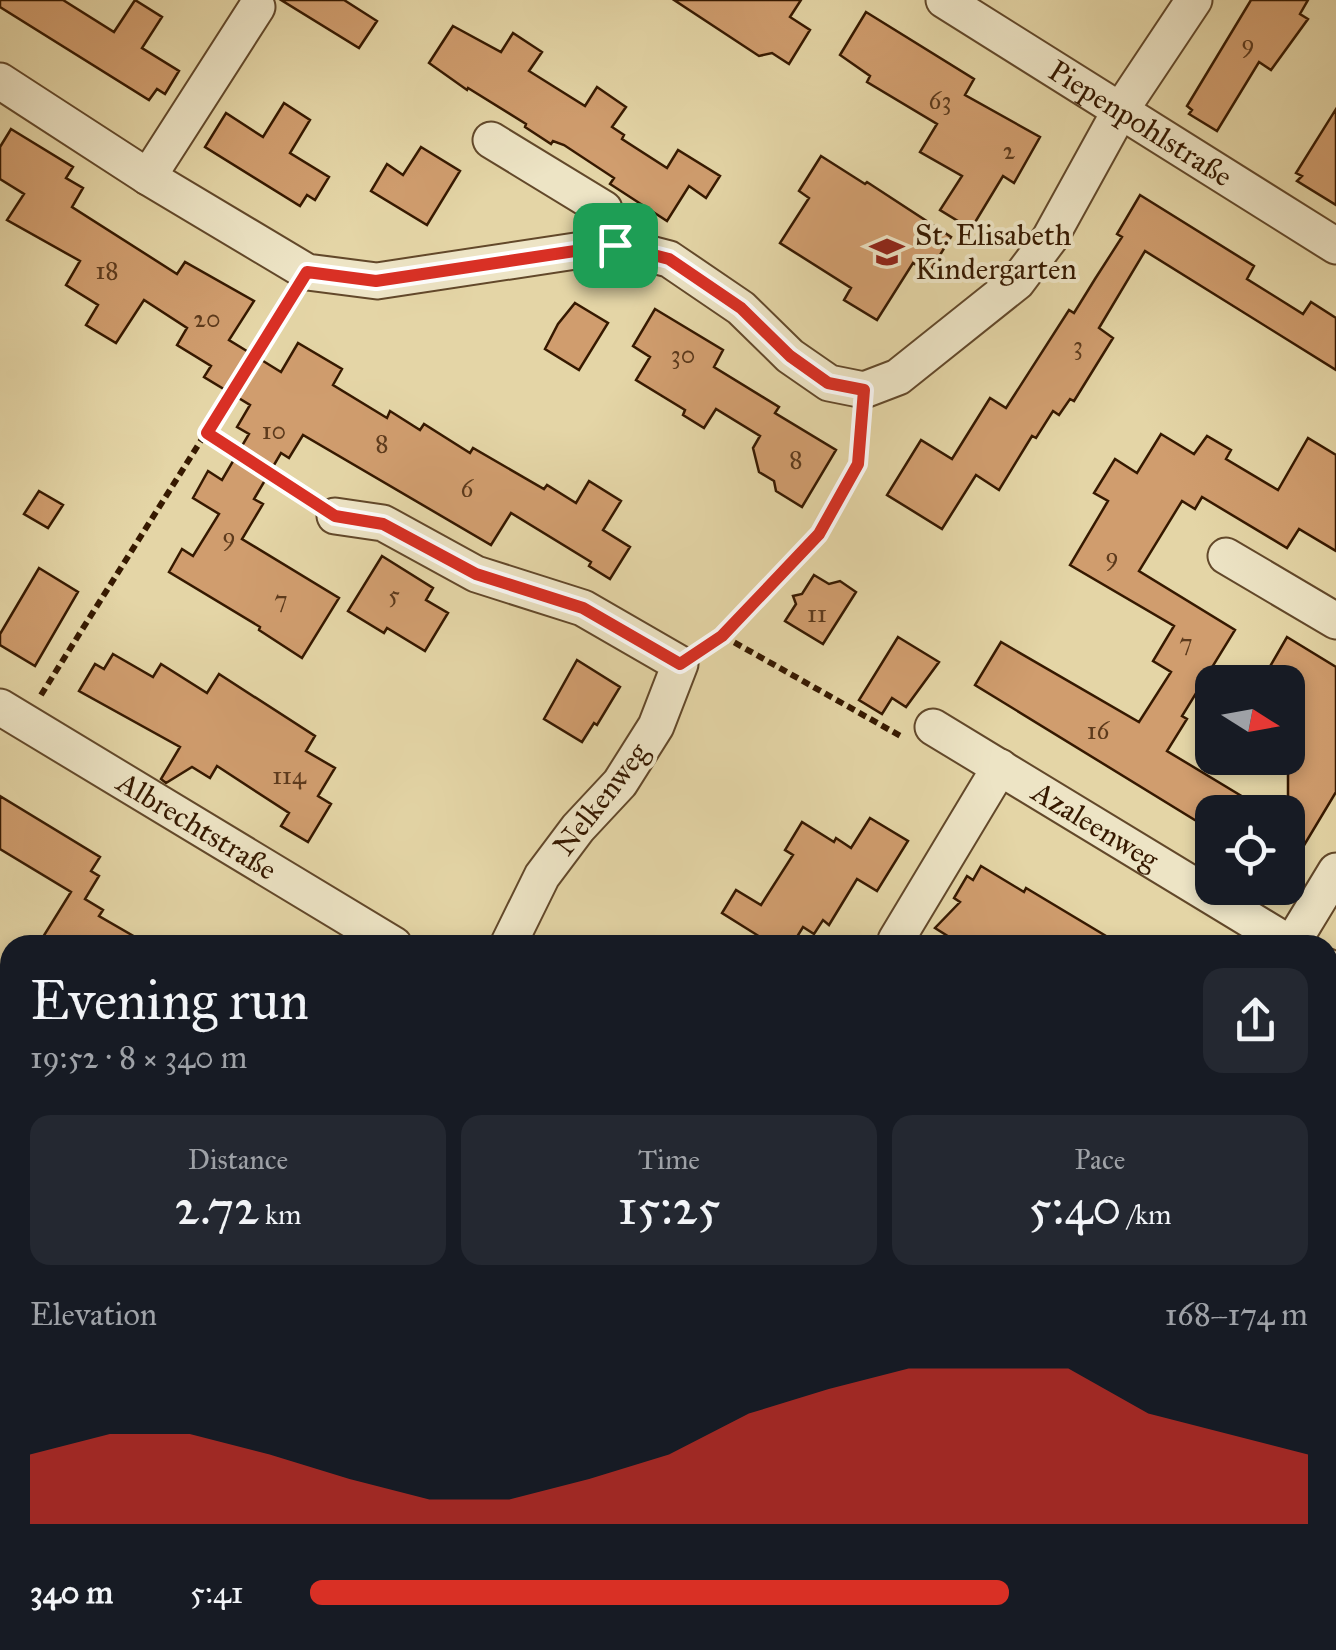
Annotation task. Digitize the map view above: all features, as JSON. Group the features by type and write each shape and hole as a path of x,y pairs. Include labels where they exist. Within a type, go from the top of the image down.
{"street":[{"name":"Piepenpohlstraße","path":"944,0 1336,246"},
{"path":"0,81 148,177 307,272 376,281 615,245 669,259 741,308 790,356 828,383 864,390 898,377 1016,282 1050,238 1120,110 1194,0"},
{"path":"148,177 257,7"},
{"path":"490,140 604,209 615,245"},
{"path":"335,516 383,524 476,574 583,608 680,664"},
{"path":"1226,556 1336,621"},
{"name":"Nelkenweg","path":"513,935 542,876 578,828 620,783 656,726 680,664"},
{"name":"Albrechtstraße","path":"12,714 377,935"},
{"name":"Azaleenweg","path":"934,727 1275,935"},
{"name":"Azaleenweg","path":"899,935 1000,766"},
{"path":"1297,935 1336,871"}],"path":[{"path":"12,714 207,433 307,272"},
{"path":"680,664 722,636 819,534 858,464 864,390"},
{"path":"207,433 335,516"},
{"path":"722,636 907,740 934,727"}],"building":[{"path":"0,0 63,0 114,32 135,0 162,17 142,48 179,71 165,94 157,89 149,100 0,7"},
{"path":"281,0 344,0 377,21 359,48"},
{"path":"674,0 801,0 790,17 810,30 789,64 772,53 759,56"},
{"path":"1251,0 1308,0 1300,14 1308,19 1271,70 1259,62 1217,131 1189,114 1192,110 1187,106"},
{"path":"866,12 974,79 965,95 1040,137 1014,183 1003,176 971,229 940,210 962,176 920,152 937,124 867,82 870,76 840,55"},
{"path":"453,26 501,52 513,33 542,52 529,71 585,106 597,87 626,107 612,127 624,135 622,139 667,168 678,150 720,176 706,198 689,186 667,221 610,184 614,178 564,145 553,141 551,144 429,63"},
{"path":"284,103 310,120 290,153 329,177 315,200 307,195 300,206 205,147 226,113 263,137"},
{"path":"1336,109 1336,205 1297,181 1302,176 1296,173"},
{"path":"11,129 73,167 66,178 83,188 72,207 177,274 185,262 254,301 229,340 281,372 298,343 342,369 333,385 387,418 390,411 420,430 424,424 470,453 473,448 576,503 589,481 621,501 603,530 630,547 610,579 589,566 591,562 511,513 491,545 303,435 289,458 281,453 254,499 263,504 242,539 339,598 302,658 259,630 260,627 169,572 182,549 193,556 219,514 193,498 208,471 222,480 249,434 237,427 250,405 204,377 211,366 177,345 187,328 144,300 116,343 86,325 98,305 66,285 80,261 7,220 24,194 0,179 0,147"},
{"path":"421,147 460,171 427,225 371,191 387,164 403,175"},
{"path":"821,156 951,237 929,273 913,263 877,320 844,300 851,288 780,243 809,198 799,191"},
{"path":"1140,195 1254,266 1247,279 1303,314 1311,302 1336,318 1336,370 1145,251 1099,328 1113,338 1074,401 1070,399 1059,415 1053,411 1036,438 1032,436 999,490 976,475 942,529 887,495 921,440 952,459 990,398 1006,408 1122,237 1117,234"},
{"path":"575,303 608,323 579,370 545,349"},
{"path":"655,309 723,350 714,367 779,407 775,413 836,450 802,507 776,491 774,481 759,472 753,448 760,436 716,409 704,428 683,415 685,410 636,380 650,357 633,346"},
{"path":"1161,434 1194,454 1207,436 1231,450 1226,459 1278,490 1308,438 1336,455 1336,551 1299,529 1287,548 1202,497 1195,509 1182,501 1139,571 1235,630 1213,665 1195,665 1195,695 1182,716 1187,719 1167,751 1195,768 1195,775 1207,775 1240,795 1195,795 1195,820 975,685 1001,642 1139,722 1171,672 1153,661 1174,626 1070,565 1108,501 1094,493 1115,459 1137,473"},
{"path":"39,491 63,505 48,528 24,514"},
{"path":"382,556 433,588 426,600 448,613 425,651 348,611"},
{"path":"39,568 78,592 35,666 0,645 0,634"},
{"path":"814,575 829,584 840,581 856,592 823,644 785,621 796,604 793,596 802,594"},
{"path":"898,637 939,662 906,707 892,698 882,714 859,700"},
{"path":"1287,637 1336,667 1336,792 1305,844 1305,795 1288,795 1288,775 1305,775 1305,665 1271,665"},
{"path":"113,654 153,677 161,664 207,693 219,674 315,736 306,751 335,768 318,796 331,804 308,842 281,826 289,813 217,766 210,778 192,767 166,783 161,779 180,747 79,691 95,664 104,669"},
{"path":"577,660 620,687 582,742 544,719"},
{"path":"0,796 100,857 91,871 99,876 85,899 103,910 99,916 132,935 44,935 71,892 0,849"},
{"path":"870,818 908,841 877,891 857,879 829,925 823,920 814,934 803,927 798,935 757,935 722,913 736,890 761,905 793,855 785,850 802,822 851,848"},
{"path":"981,866 1104,935 946,935 935,928 960,902 954,898 967,876 973,880"}],"place":[{"name":"St. Elisabeth Kindergarten","path":"887,252"}],"route":[{"path":"615,245 669,259 741,308 790,356 828,383 864,390 858,464 819,534 722,636 680,664 583,608 476,574 383,524 335,516 207,433 307,272 376,281 615,245"}]}
